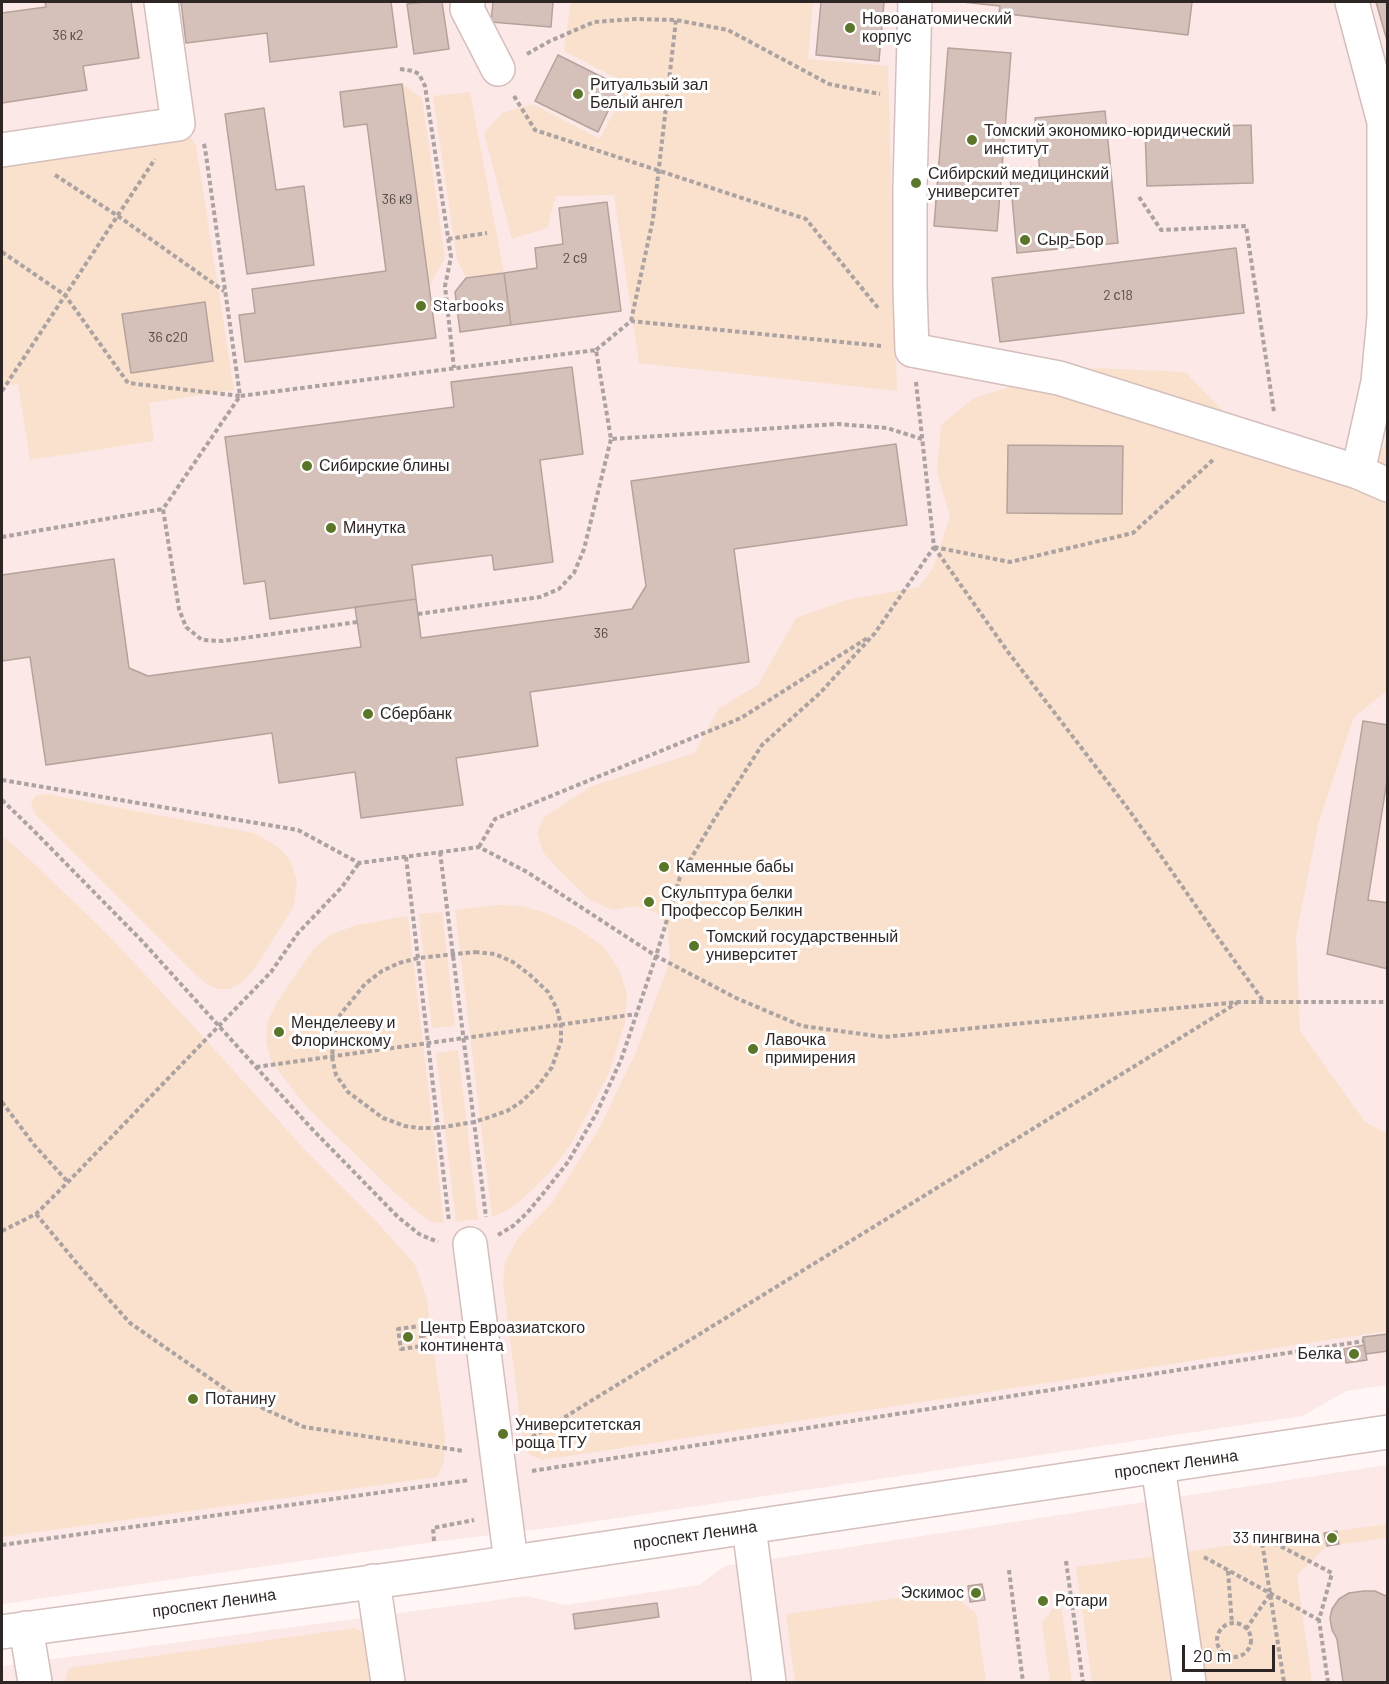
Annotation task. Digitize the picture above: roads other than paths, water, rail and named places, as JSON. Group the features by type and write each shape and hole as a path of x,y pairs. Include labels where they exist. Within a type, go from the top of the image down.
{"main road":[{"path":"7,149 178,124 161,2"},
{"path":"468,2 467,9 498,69"},
{"path":"915,2 910,288 912,350 1059,378 1373,478 1384,317 1384,122 1352,2"},
{"path":"469,1228 511,1562"},
{"name":"проспект Ленина","path":"14,1630 511,1562 1388,1432"},
{"path":"1158,1466 1189,1683"},
{"path":"749,1527 769,1683"},
{"path":"373,1581 388,1683"},
{"path":"14,1630 35,1683"}],"place":[{"name":"Новоанатомический корпус","path":"850,28"},
{"name":"Ритуальзый зал Белый ангел","path":"578,94"},
{"name":"Томский экономико-юридический институт","path":"972,140"},
{"name":"Сибирский медицинский университет","path":"916,183"},
{"name":"Сыр-Бор","path":"1025,240"},
{"name":"Starbooks","path":"421,306"},
{"name":"Сибирские блины","path":"307,466"},
{"name":"Минутка","path":"331,528"},
{"name":"Сбербанк","path":"368,714"},
{"name":"Каменные бабы","path":"664,867"},
{"name":"Скульптура белки Профессор Белкин","path":"649,902"},
{"name":"Томский государственный университет","path":"694,946"},
{"name":"Менделееву и Флоринскому","path":"279,1032"},
{"name":"Лавочка примирения","path":"753,1049"},
{"name":"Центр Евроазиатского континента","path":"408,1337"},
{"name":"Белка","path":"1354,1354"},
{"name":"Потанину","path":"193,1399"},
{"name":"Университетская роща ТГУ","path":"503,1434"},
{"name":"33 пингвина","path":"1332,1538"},
{"name":"Эскимос","path":"976,1593"},
{"name":"Ротари","path":"1043,1601"}]}
